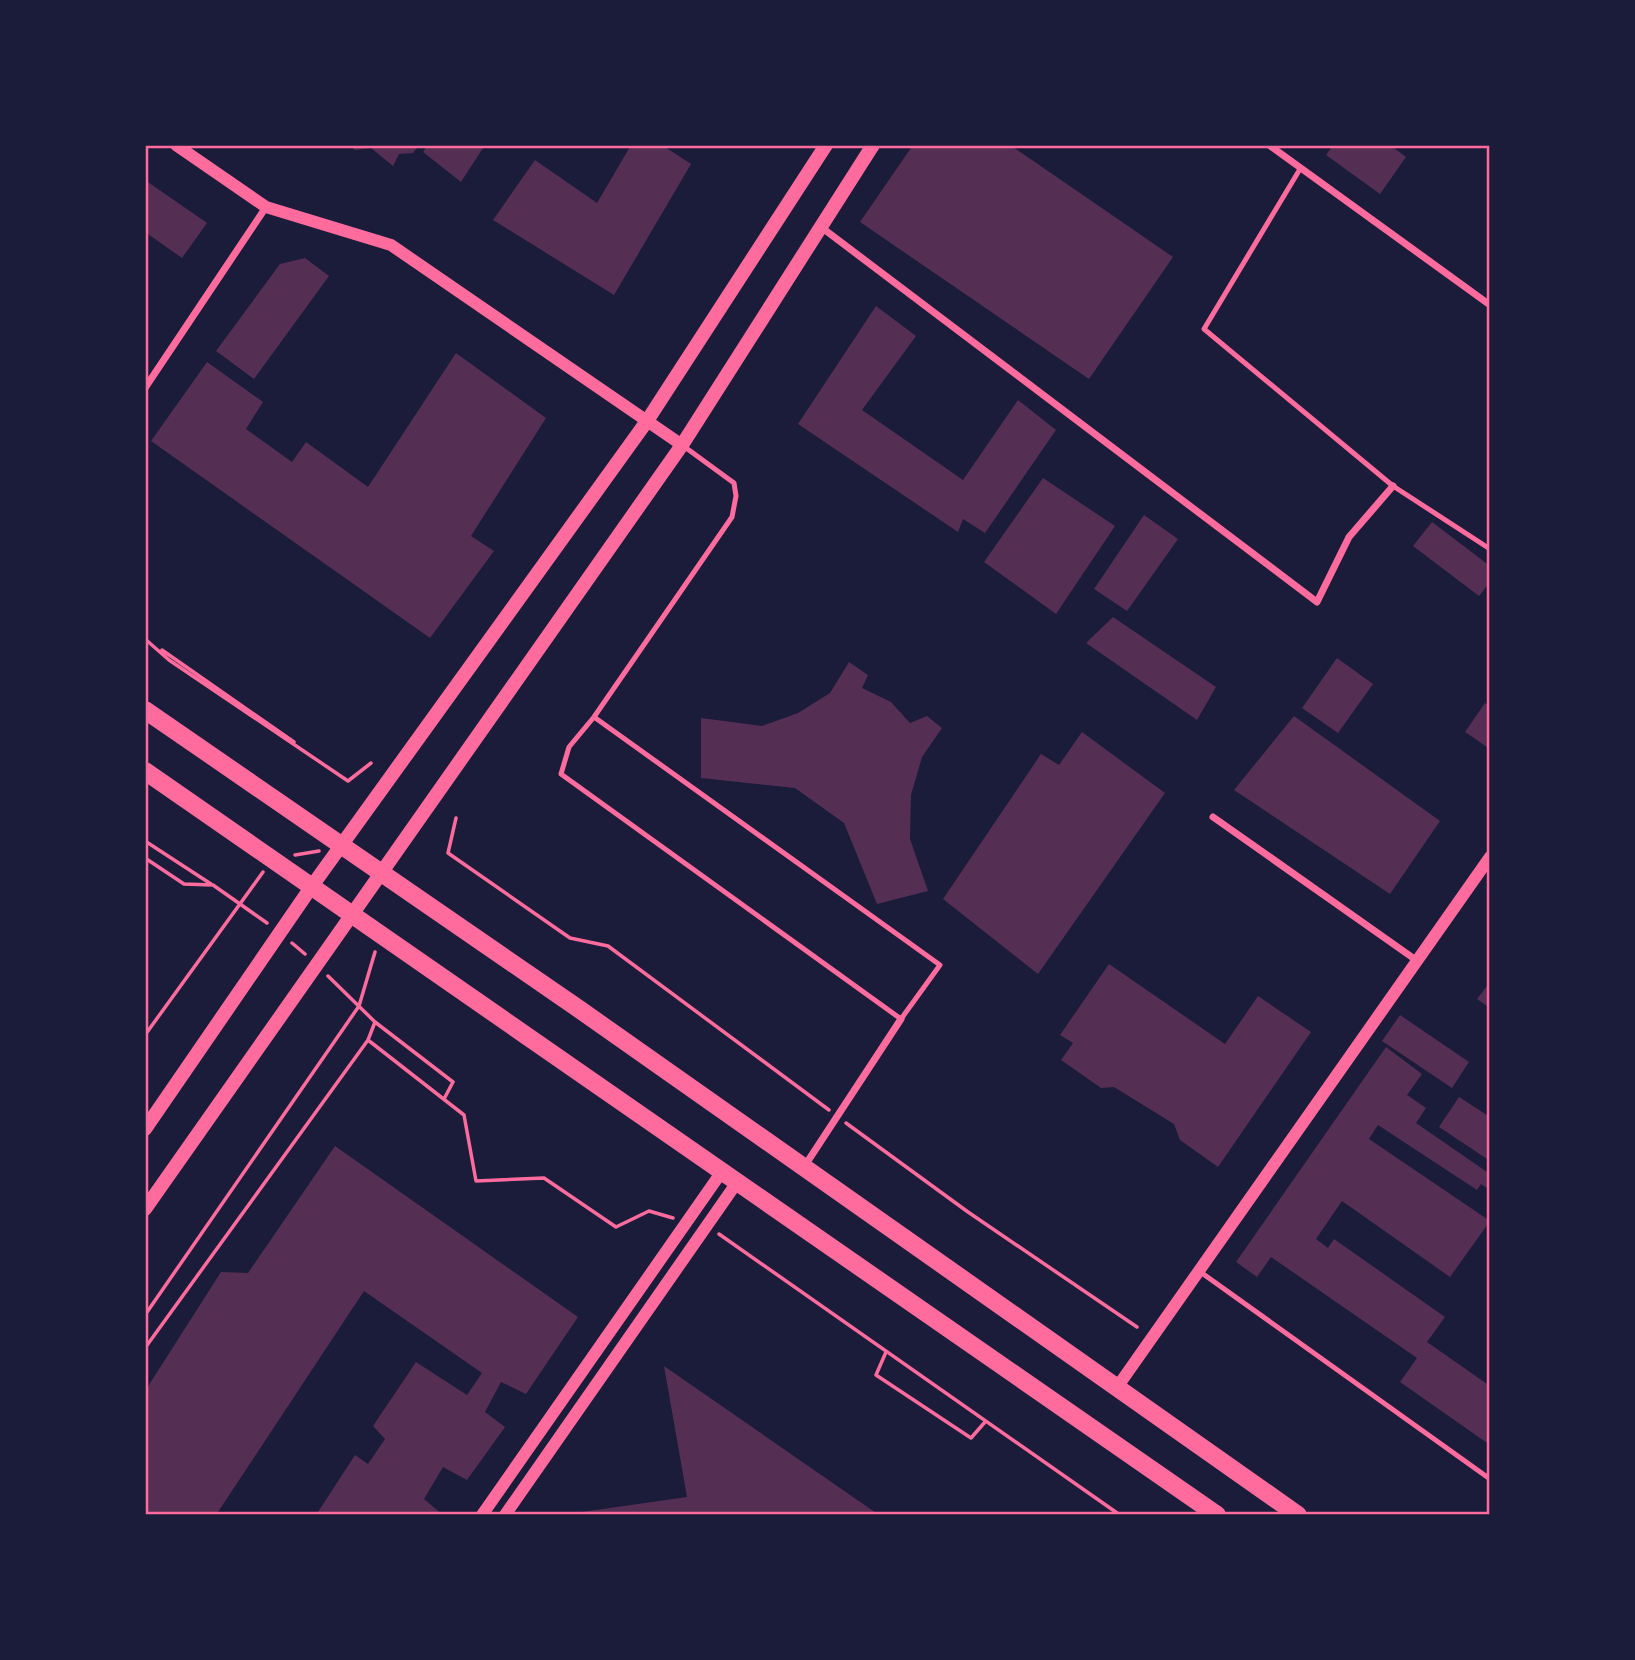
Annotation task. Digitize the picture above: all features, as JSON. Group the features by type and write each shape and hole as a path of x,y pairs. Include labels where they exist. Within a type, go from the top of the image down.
{"highway":[{"path":"145,709 1118,1386 1298,1515"},
{"path":"145,771 1217,1515"}],"main road":[{"path":"148,1123 312,886 647,421 825,145"},
{"path":"145,1209 682,445 873,145"}],"street":[{"path":"176,145 266,207 391,245 682,445"},
{"path":"1269,145 1490,305"},
{"path":"145,388 266,207"},
{"path":"821,228 1317,602 1349,537 1393,486"},
{"path":"1213,817 1416,960"},
{"path":"1118,1386 1490,857"},
{"path":"804,1167 901,1019"},
{"path":"482,1515 723,1170"},
{"path":"505,1515 738,1181"}],"lane":[{"path":"1300,169 1204,329 1393,486 1490,549"},
{"path":"594,717 940,965 901,1019 561,774 569,747 594,717 732,517 736,496 734,483 682,445"},
{"path":"1199,1271 1490,1479"}],"path":[{"path":"145,639 158,647 169,660 348,781 371,763"},
{"path":"456,818 448,853 570,938 608,946 968,1212 1137,1327"},
{"path":"145,841 213,885"},
{"path":"145,1035 272,859 341,847"},
{"path":"145,858 176,879"},
{"path":"145,1315 359,1006 381,934"},
{"path":"145,1348 368,1040 375,1022 453,1082 444,1099"},
{"path":"368,1040 464,1115 476,1181 544,1178 616,1227 649,1211 686,1223"},
{"path":"706,1226 1120,1515"},
{"path":"886,1352 876,1375 971,1438 985,1422"}],"building":[{"path":"349,145 419,145 413,153 399,154 393,166 371,148 355,150"},
{"path":"428,145 485,145 461,182 423,152"},
{"path":"631,145 662,145 691,164 614,295 493,220 535,160 597,203"},
{"path":"913,145 1010,145 1173,257 1089,379 860,222"},
{"path":"1333,145 1390,145 1406,157 1380,194 1326,155"},
{"path":"145,180 207,223 182,258 145,232"},
{"path":"305,258 329,276 254,379 216,351 280,264"},
{"path":"876,306 916,336 862,410 963,480 1018,400 1056,430 985,533 963,519 958,532 798,424"},
{"path":"456,353 546,418 471,536 494,551 430,638 151,441 207,362 263,402 246,429 292,462 306,442 368,487"},
{"path":"1043,478 1115,526 1056,614 984,562"},
{"path":"1144,515 1178,539 1127,611 1094,589"},
{"path":"1432,522 1490,566 1490,582 1479,596 1413,546"},
{"path":"1113,617 1216,687 1197,720 1086,643"},
{"path":"1337,658 1373,684 1338,733 1302,708"},
{"path":"849,662 868,675 862,688 891,702 910,723 927,716 942,728 922,757 911,795 910,839 928,891 877,904 844,823 795,788 701,778 701,718 762,726 798,713 830,693"},
{"path":"1485,703 1490,707 1490,749 1465,732"},
{"path":"1294,716 1440,821 1390,894 1234,790"},
{"path":"1082,732 1165,793 1038,974 943,899 1041,754 1059,765"},
{"path":"1109,964 1225,1044 1258,996 1311,1032 1218,1167 1180,1140 1174,1124 1114,1087 1101,1088 1061,1060 1073,1043 1060,1035"},
{"path":"1490,982 1490,1008 1477,999"},
{"path":"1400,1015 1469,1062 1452,1088 1382,1041"},
{"path":"1386,1047 1422,1074 1407,1095 1426,1108 1416,1123 1490,1174 1490,1190 1481,1184 1477,1190 1378,1125 1369,1139 1490,1221 1450,1277 1342,1201 1316,1239 1328,1248 1334,1239 1445,1317 1427,1342 1490,1386 1490,1445 1400,1382 1417,1358 1271,1257 1257,1277 1236,1262"},
{"path":"1459,1097 1490,1117 1490,1161 1439,1127"},
{"path":"335,1146 578,1317 526,1394 501,1382 485,1412 505,1427 467,1480 443,1467 424,1499 443,1515 316,1515 355,1455 368,1464 385,1439 373,1426 416,1362 467,1395 482,1373 364,1291 216,1515 145,1515 145,1391 221,1272 248,1273"},
{"path":"664,1366 879,1515 561,1515 687,1497"}]}
